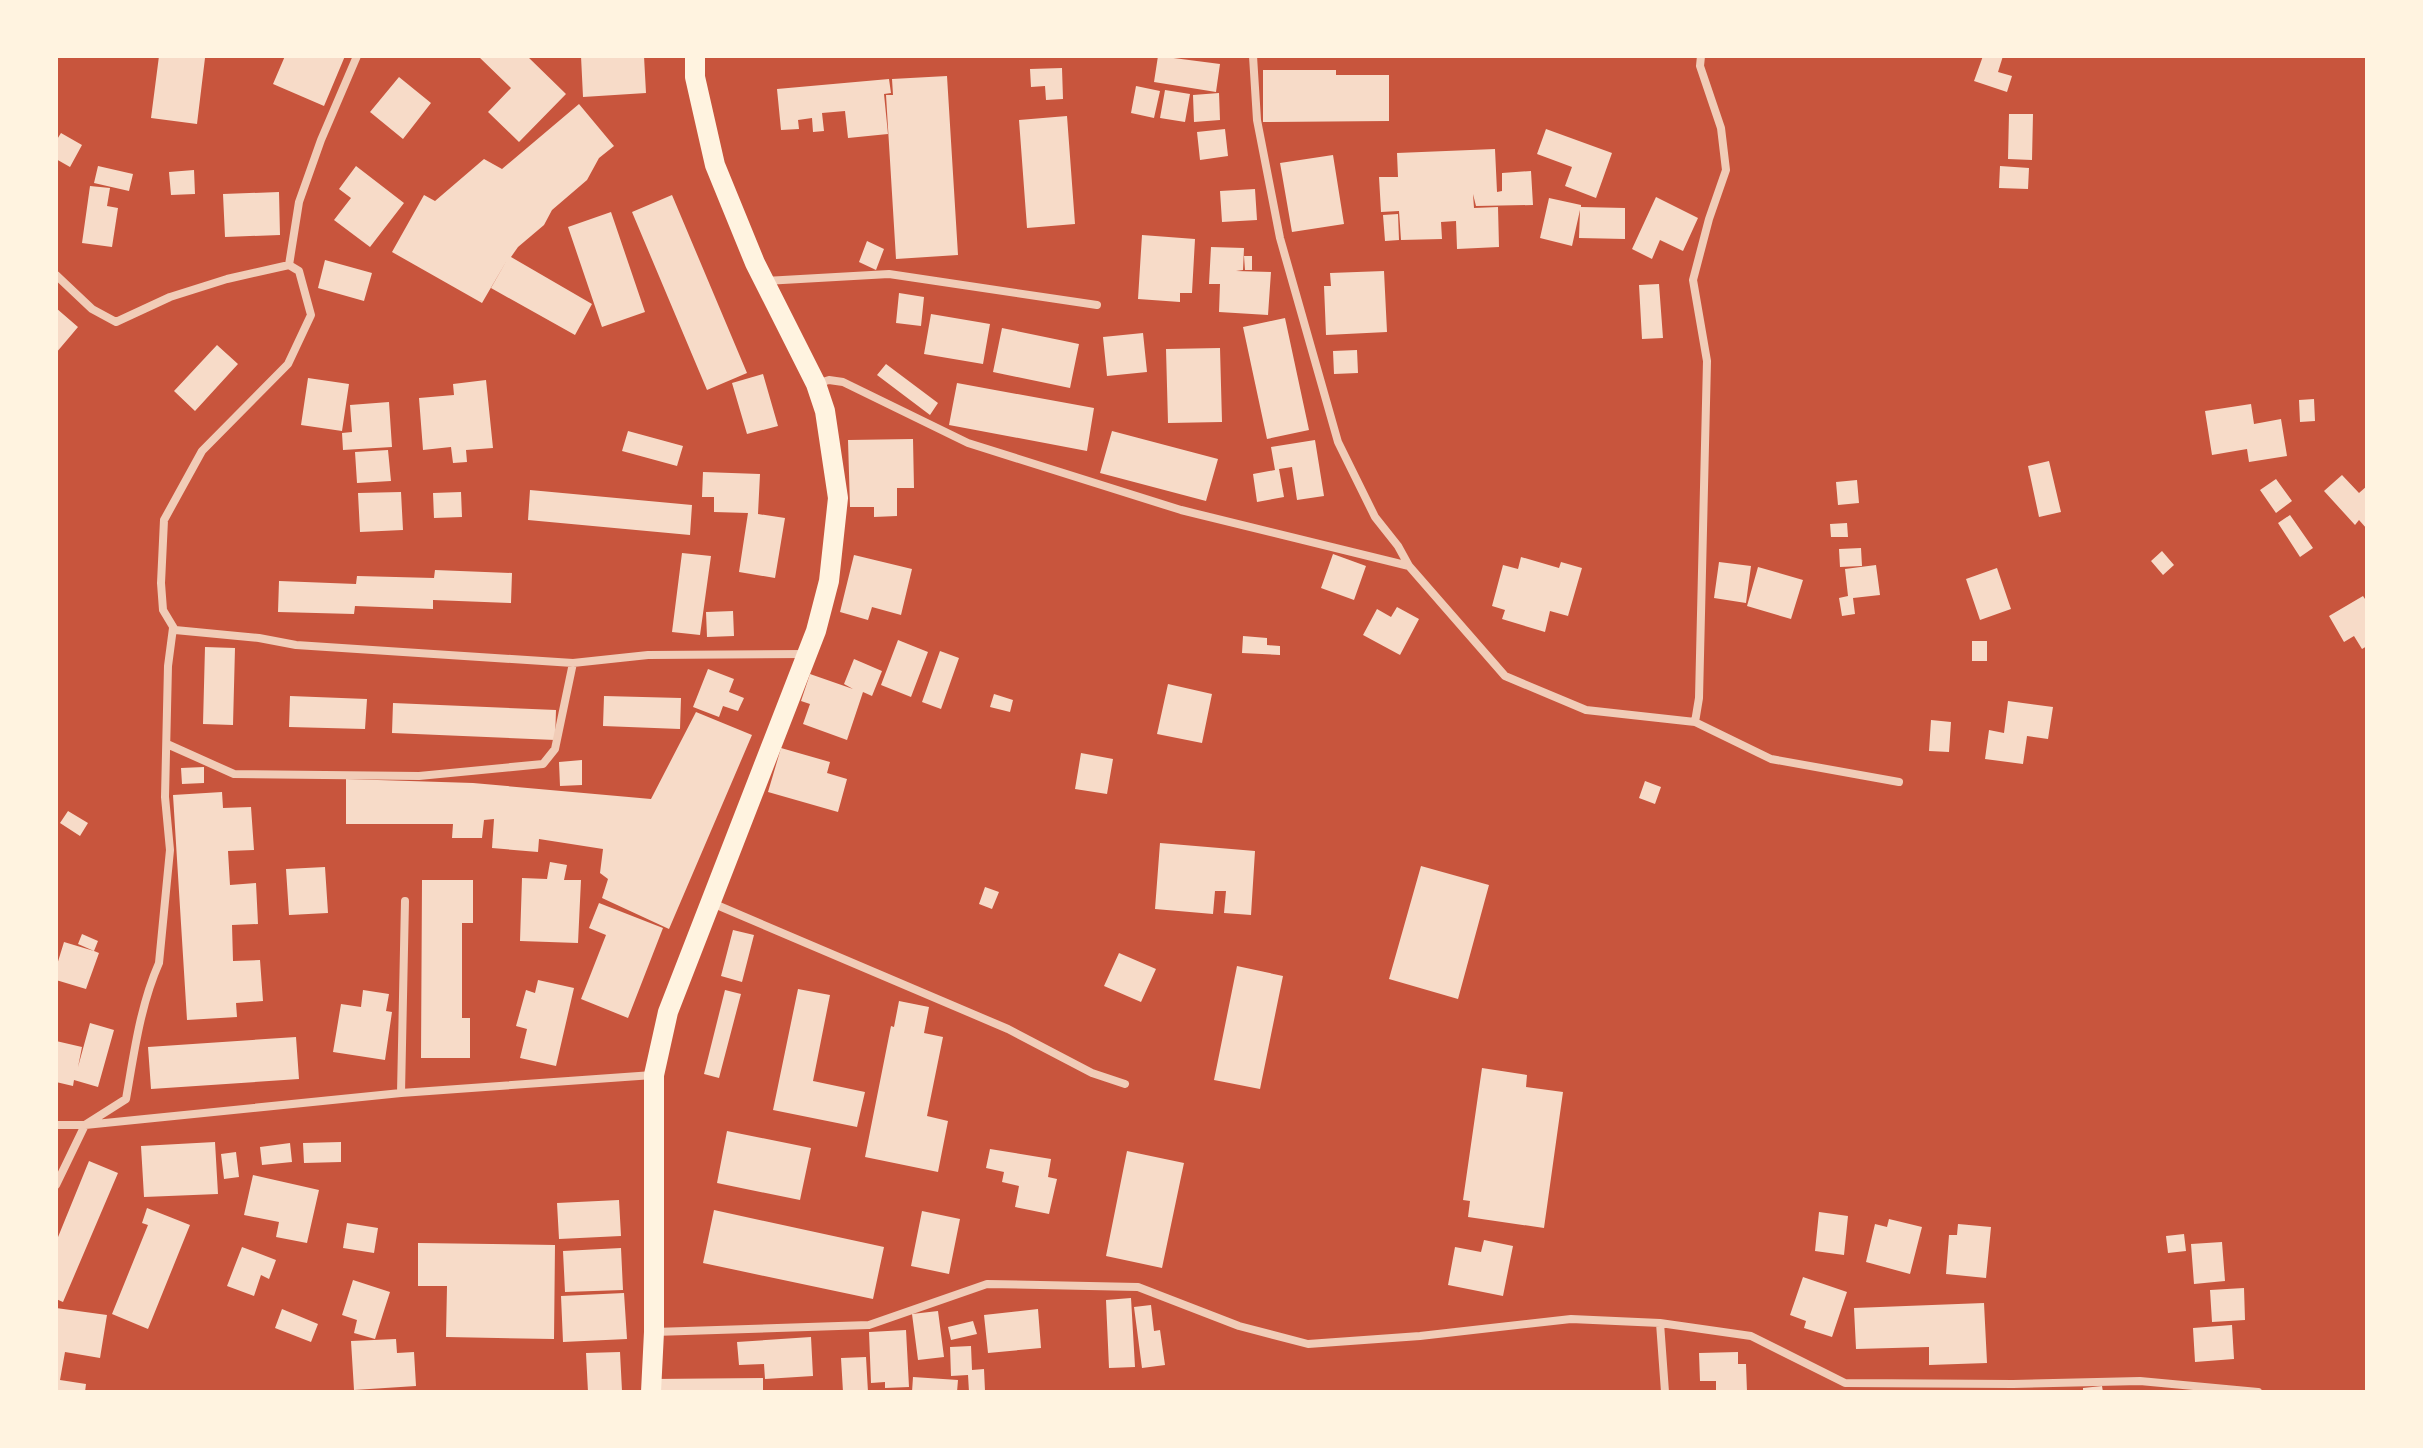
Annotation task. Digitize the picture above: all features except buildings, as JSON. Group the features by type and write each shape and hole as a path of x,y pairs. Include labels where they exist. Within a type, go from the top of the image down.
{"main road":[{"path":"651,1392 654,1332 654,1075 668,1012 808,654 829,581 838,498 825,411 816,384 764,281 715,165 695,77 695,56"}],"street":[{"path":"289,265 299,202 321,140 357,56"},
{"path":"1253,56 1257,120 1280,238 1338,442 1375,517 1409,566 1505,676 1586,710 1695,722 1771,759 1899,782"},
{"path":"1695,722 1699,698 1707,361 1693,280 1726,170 1721,128 1700,66 1701,56"},
{"path":"56,275 92,309 116,322 170,297 227,279 289,265 299,271 311,315 288,364 202,451 164,520 163,610 175,630 296,645 573,663 648,655 808,654"},
{"path":"764,281 889,274 1097,305"},
{"path":"816,384 829,380 843,382 968,443 1181,510 1409,566"},
{"path":"56,1185 85,1125 126,1099 138,1030 159,963 170,850 165,797 168,666 173,627"},
{"path":"167,744 234,774 419,776 543,764 555,749 573,663"},
{"path":"401,1093 405,901"},
{"path":"711,903 1008,1029 1092,1073 1125,1084"},
{"path":"56,1125 85,1125 401,1093 654,1075"},
{"path":"654,1332 869,1325 987,1284 1138,1287 1239,1326 1308,1344 1420,1336 1571,1319 1660,1323 1751,1336 1845,1383 2140,1381 2258,1392"},
{"path":"1660,1323 1665,1392"}]}
